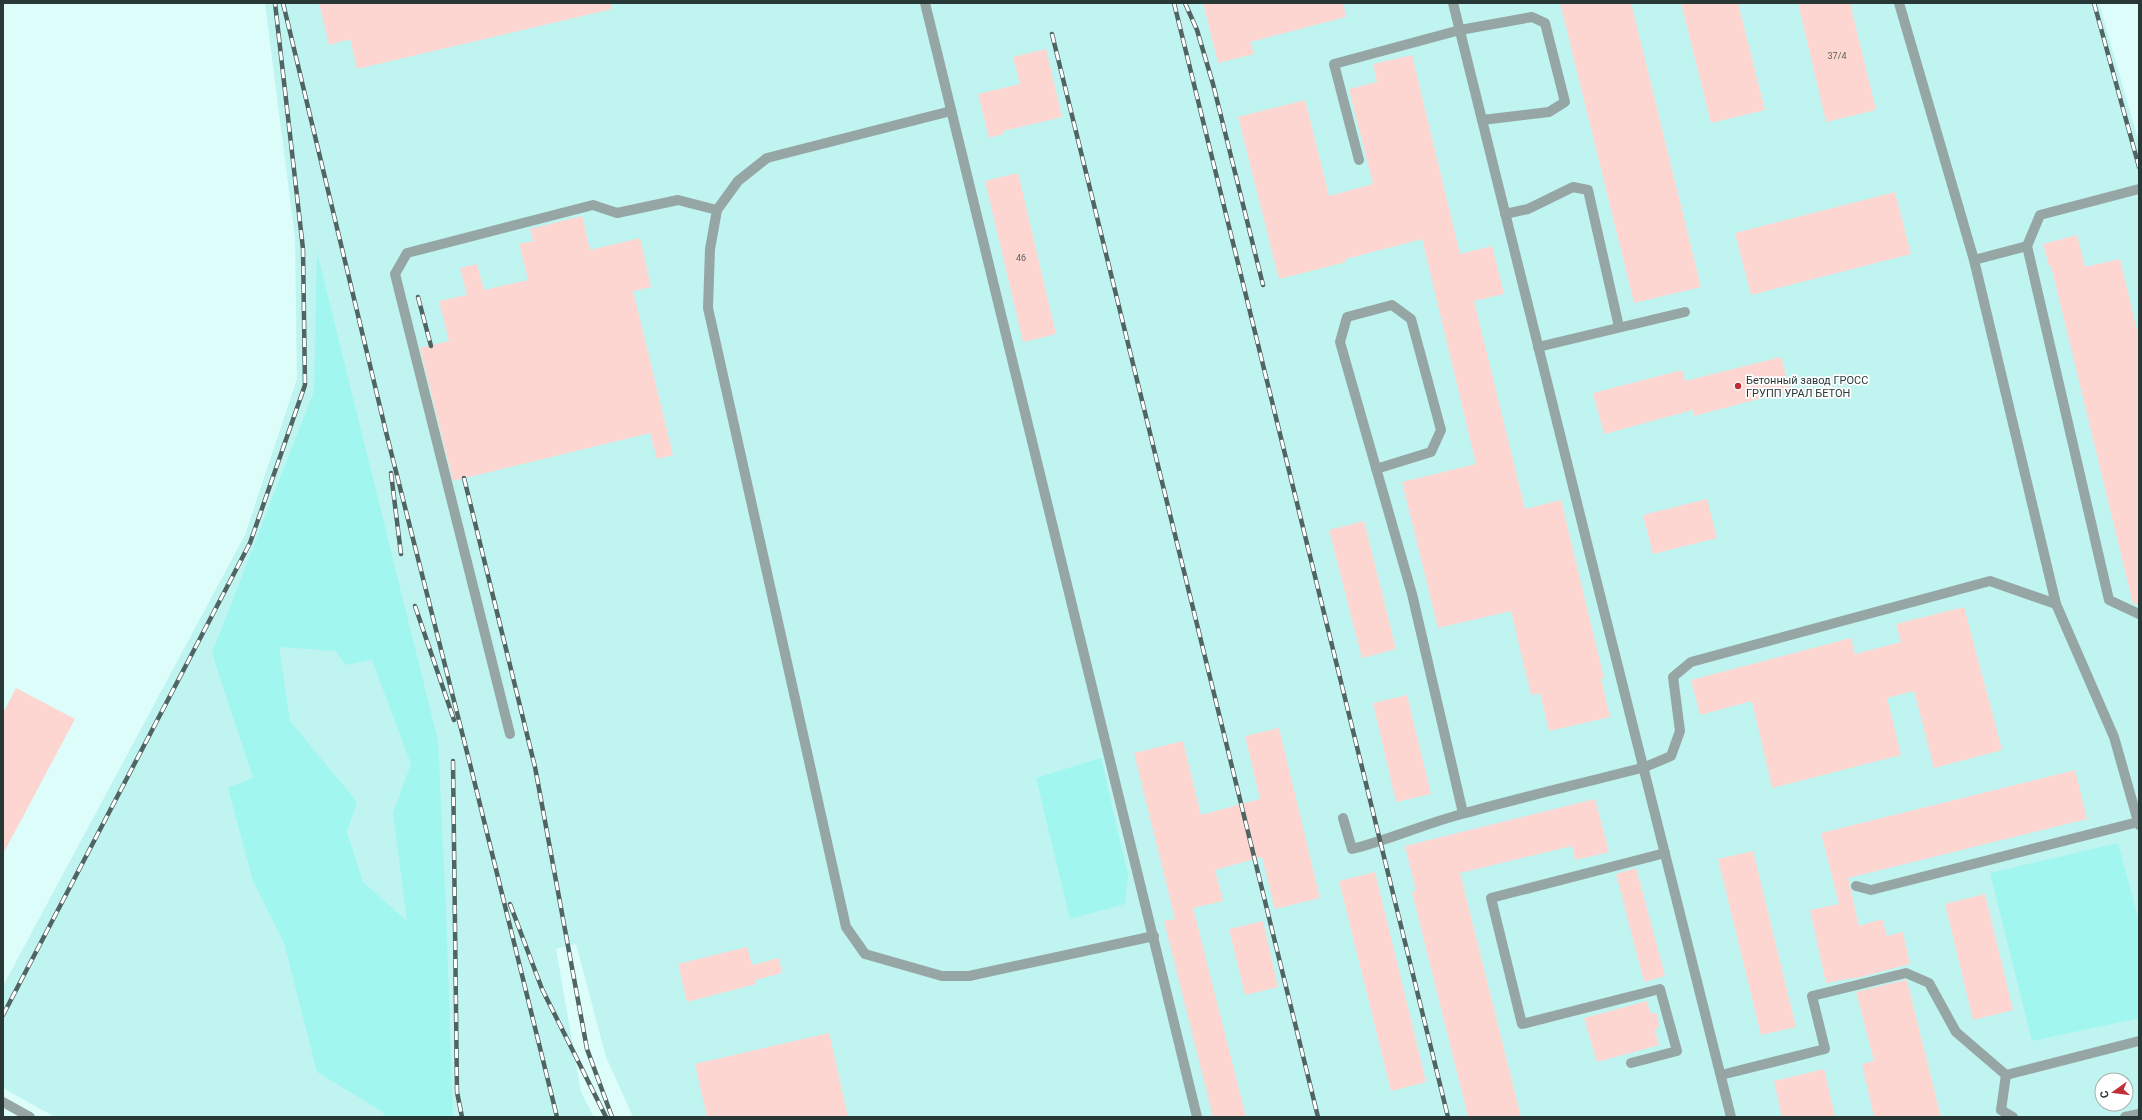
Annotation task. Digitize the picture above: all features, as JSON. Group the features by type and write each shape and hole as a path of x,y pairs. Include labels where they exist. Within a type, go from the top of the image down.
{"street":[{"path":"924,3 1154,936 1197,1117"},
{"path":"1453,3 1538,347 1645,767 1731,1117"},
{"path":"1856,886 1870,890 2139,823 2114,737 2056,604 1974,260 1899,3"},
{"path":"1359,160 1334,64 1460,30 1532,17 1545,23 1565,102 1549,112 1482,120"},
{"path":"951,110 767,158 738,181 717,210 710,249 708,308 846,927 864,954 942,976 969,976 1154,936"},
{"path":"1505,214 1528,208 1573,187 1588,190 1619,327"},
{"path":"2139,189 2040,215 2027,246 2109,600 2139,614"},
{"path":"510,734 395,274 407,253 593,205 617,213 678,200 717,210"},
{"path":"1974,260 2027,246"},
{"path":"1376,469 1431,452 1441,430 1411,319 1392,305 1347,317 1340,342 1376,469 1412,594 1463,814"},
{"path":"1538,347 1685,312"},
{"path":"1343,818 1352,849 1380,842 1410,829 1463,814 1645,767 1671,756 1680,731 1673,677 1691,662 1990,581 2056,604"},
{"path":"1631,1063 1677,1051 1660,989 1522,1024 1490,898 1665,853"},
{"path":"1721,1074 1825,1049 1812,996 1906,972 1929,983 1956,1032 2006,1075"},
{"path":"2006,1075 2139,1041"},
{"path":"2006,1075 2001,1110 2013,1117"},
{"path":"3,1102 30,1117"},
{"path":"2125,1117 2139,1114"}],"shaded area":[{"path":"265,3 2099,3 2139,143 2139,1117 633,1117 606,1057 576,944 556,949 581,1092 594,1117 55,1117 3,1088 3,986 245,535 297,379 295,238"},
{"path":"317,252 438,741 446,911 453,1117 384,1117 383,1112 317,1072 284,943 253,881 228,788 253,778 212,653 314,391","holes":["279,647 335,651 346,665 372,660 411,764 393,813 407,921 363,882 347,832 357,802 290,721"]},
{"path":"1101,758 1128,875 1125,904 1070,919 1036,778"},
{"path":"2118,843 2139,921 2139,1018 2032,1041 1990,873"}],"building":[{"path":"319,3 611,3 612,9 357,69 350,39 329,45"},
{"path":"1203,3 1343,3 1346,17 1250,42 1254,54 1218,63"},
{"path":"1560,3 1631,3 1701,287 1634,303"},
{"path":"1681,3 1738,3 1765,110 1711,123"},
{"path":"1798,3 1850,3 1876,110 1826,122"},
{"path":"1046,49 1062,117 1003,131 1004,134 989,138 978,94 1020,84 1013,57"},
{"path":"1412,55 1460,254 1492,246 1504,294 1474,301 1525,509 1561,500 1604,678 1601,678 1610,717 1549,731 1540,693 1531,695 1511,611 1438,628 1402,482 1476,464 1422,239 1346,259 1346,262 1279,279 1238,117 1305,100 1329,196 1373,184 1349,89 1377,82 1373,64"},
{"path":"1018,173 1056,334 1023,342 985,181"},
{"path":"1895,192 1911,254 1751,295 1735,233"},
{"path":"582,216 590,250 640,238 651,287 633,291 673,455 657,459 650,433 453,481 420,348 449,341 439,301 467,295 460,268 477,264 484,290 528,280 519,244 533,241 530,229"},
{"path":"2077,235 2085,267 2120,259 2139,339 2139,604 2133,604 2051,266 2049,266 2043,244"},
{"path":"1781,357 1790,391 1694,416 1693,410 1604,434 1593,393 1682,370 1685,381"},
{"path":"1707,499 1717,538 1653,554 1643,515"},
{"path":"1364,521 1396,649 1362,658 1329,530"},
{"path":"1964,607 2002,750 1934,768 1914,691 1887,698 1901,755 1772,788 1752,701 1700,715 1691,680 1851,638 1855,654 1901,642 1896,624"},
{"path":"16,688 75,719 3,854 3,713"},
{"path":"1407,695 1431,794 1396,802 1373,703"},
{"path":"1279,728 1320,898 1275,909 1262,857 1215,870 1223,901 1193,908 1246,1117 1213,1117 1164,921 1175,919 1134,753 1183,741 1201,815 1260,799 1245,736"},
{"path":"2075,770 2087,819 1848,878 1859,926 1882,919 1887,936 1903,932 1910,964 1853,979 1826,983 1810,910 1839,904 1821,833"},
{"path":"1595,799 1609,852 1575,860 1572,846 1460,873 1521,1117 1468,1117 1412,892 1416,891 1405,846"},
{"path":"1753,851 1796,1027 1761,1035 1718,859"},
{"path":"1636,868 1665,976 1644,982 1616,874"},
{"path":"1375,872 1426,1082 1391,1091 1339,881"},
{"path":"1985,894 2013,1010 1973,1020 1945,904"},
{"path":"1263,921 1278,987 1245,995 1229,929"},
{"path":"747,947 752,965 779,958 782,973 755,980 756,984 687,1002 678,964"},
{"path":"1905,980 1907,981 1941,1117 1874,1117 1862,1064 1874,1061 1856,992"},
{"path":"1647,1001 1650,1012 1657,1014 1659,1025 1655,1031 1659,1045 1597,1062 1584,1018"},
{"path":"829,1033 848,1117 707,1117 695,1064"},
{"path":"1824,1069 1835,1117 1782,1117 1774,1081"}],"railway":[{"path":"3,1015 250,543 305,385 303,249 275,3"},
{"path":"283,3 387,436 557,1117"},
{"path":"1174,3 1448,1117"},
{"path":"1185,3 1197,30 1213,84 1263,285"},
{"path":"2094,3 2139,167"},
{"path":"1052,34 1318,1117"},
{"path":"418,297 431,346"},
{"path":"391,473 401,554"},
{"path":"464,478 535,767 587,1049 612,1117"},
{"path":"415,606 454,720"},
{"path":"453,761 457,1092 462,1117"},
{"path":"510,904 542,989 606,1117"}],"place":[{"name":"Бетонный завод ГРОСС ГРУПП УРАЛ БЕТОН","path":"1738,386"}]}
